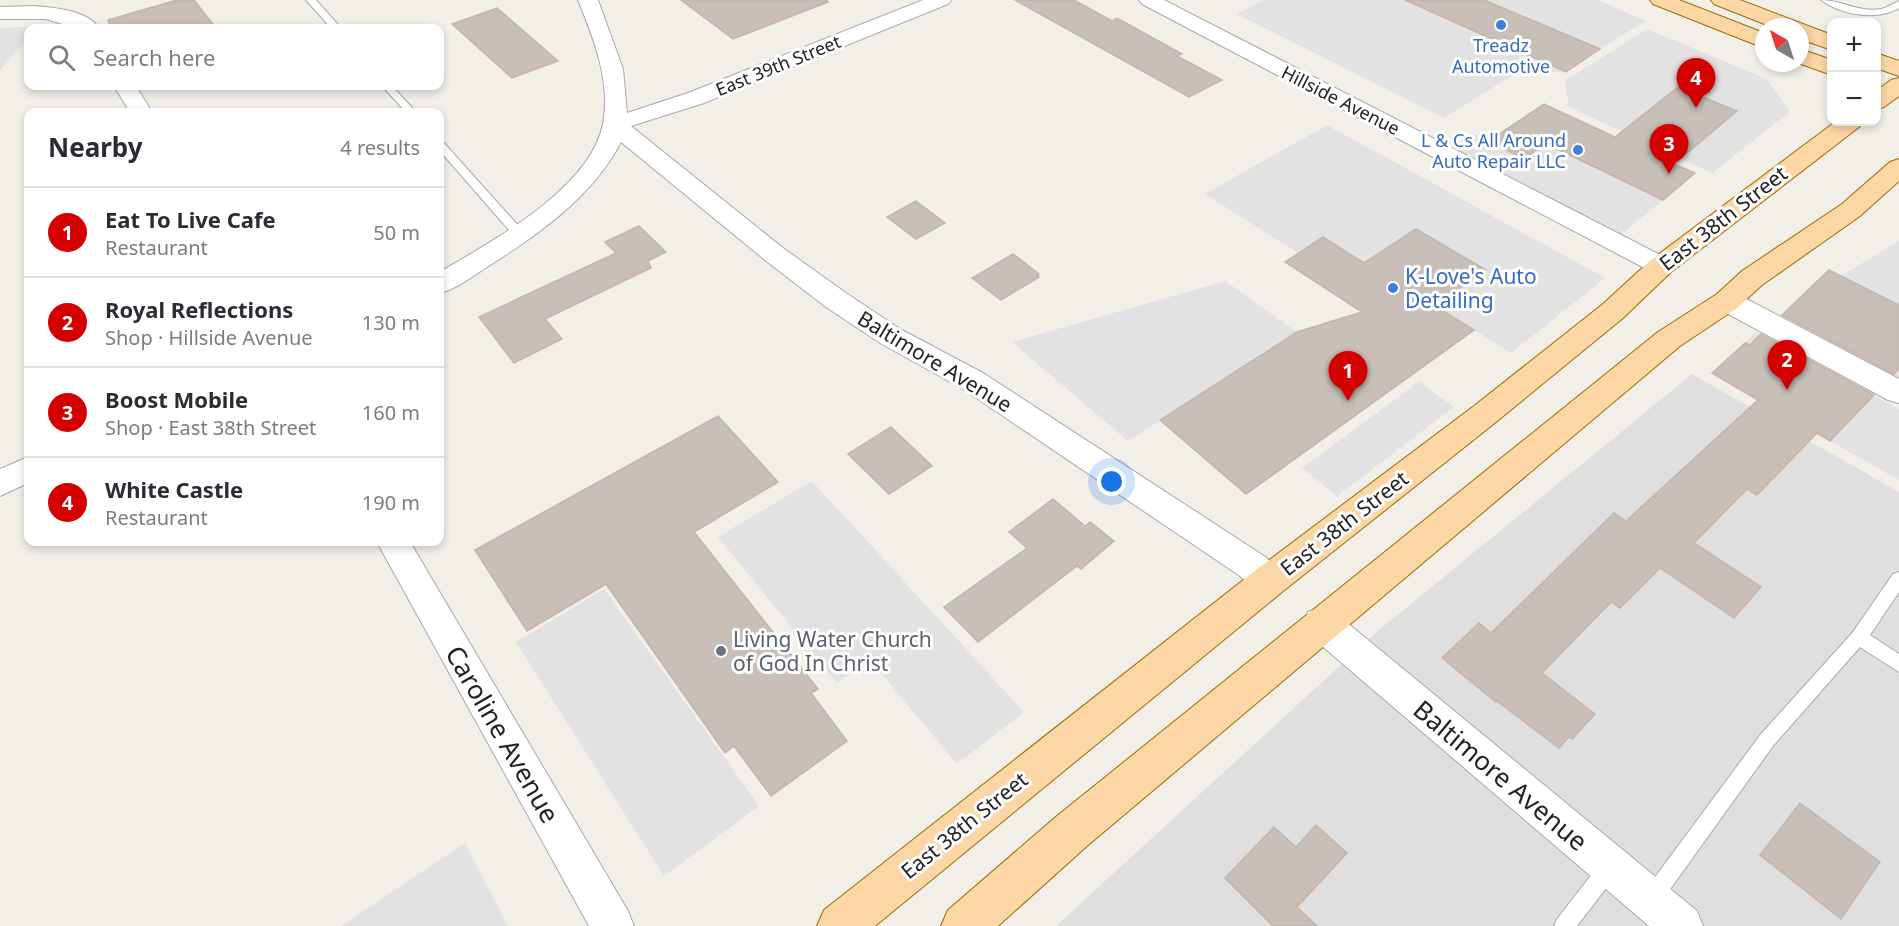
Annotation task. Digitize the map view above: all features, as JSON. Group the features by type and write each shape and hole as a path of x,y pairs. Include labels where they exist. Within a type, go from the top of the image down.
{"main road":[{"path":"1660,0 1755,37"},
{"path":"1721,0 1768,18"},
{"path":"1809,34 1827,41"},
{"path":"1809,59 1827,66"},
{"path":"1881,62 1899,69"},
{"name":"East 38th Street","path":"840,926 1269,581 1485,414 1613,311 1661,266 1845,126"},
{"path":"964,926 1072,831 1321,623 1669,339 1727,301 1752,278 1851,210 1898,169"}],"street":[{"path":"444,281 519,234 583,178 606,150 614,124 616,101 609,54 588,0"},
{"name":"East 39th Street","path":"614,124 696,98 941,0"},
{"name":"Hillside Avenue","path":"1149,0 1661,266"},
{"path":"0,13 53,14 82,24"},
{"path":"127,90 139,108"},
{"name":"Baltimore Avenue","path":"614,124 774,254 836,300 890,336 988,391 1252,566 1269,581"},
{"path":"1727,301 1899,392"},
{"path":"0,483 24,471"},
{"name":"Caroline Avenue","path":"395,546 613,926"},
{"name":"Baltimore Avenue","path":"1321,623 1682,926"}],"lane":[{"path":"311,0 332,24"},
{"path":"1826,0 1874,14 1888,12 1899,4"},
{"path":"391,90 407,108"},
{"path":"444,150 519,234"},
{"path":"1650,900 1767,740 1858,637 1899,579"},
{"path":"1858,637 1899,664"},
{"path":"1564,926 1611,866"}],"shaded area":[{"path":"1263,0 1405,0 1566,72 1518,72 1444,118 1237,14"},
{"path":"1484,0 1598,0 1646,21 1600,49"},
{"path":"24,27 24,43 0,70 0,28"},
{"path":"1647,29 1767,79 1790,112 1712,173 1569,107 1565,81"},
{"path":"1327,125 1605,278 1511,353 1323,237 1298,253 1205,194"},
{"path":"1472,133 1524,158 1545,143 1663,200 1622,234 1450,148"},
{"path":"1899,241 1899,305 1841,276"},
{"path":"1225,281 1297,332 1128,441 1012,342"},
{"path":"1788,309 1899,367 1899,385 1776,321"},
{"path":"1756,332 1899,409 1899,480 1830,441 1862,407 1745,343"},
{"path":"1692,374 1899,492 1899,926 1056,926 1379,630"},
{"path":"1419,382 1454,407 1337,496 1302,468"},
{"path":"812,481 1024,712 957,764 870,660 837,683 718,537"},
{"path":"604,589 759,806 664,876 516,642"},
{"path":"465,843 508,926 341,926"}],"building":[{"path":"177,0 194,0 213,24 109,24 108,20"},
{"path":"681,0 827,0 828,2 733,39"},
{"path":"1015,0 1074,0 1112,21 1117,18 1182,54 1177,56 1222,80 1189,97"},
{"name":"Treadz Automotive","path":"1405,0 1484,0 1600,49 1566,72"},
{"path":"497,8 558,61 512,78 452,24"},
{"path":"1678,87 1737,111 1674,164 1695,173 1663,200 1545,143 1524,159 1489,141 1544,104 1615,137"},
{"path":"916,201 945,223 916,239 887,217"},
{"path":"639,226 666,252 648,261 651,268 545,319 562,339 514,363 479,317 616,253 605,242"},
{"path":"1416,229 1486,270 1435,306 1474,330 1246,494 1160,420 1297,332 1362,312 1285,262 1323,237 1364,263"},
{"path":"1013,254 1039,274 1037,276 1039,277 1001,300 972,278"},
{"path":"1829,270 1899,305 1899,368 1894,374 1782,315"},
{"path":"1761,334 1874,395 1830,441 1817,433 1757,495 1747,489 1694,543 1761,587 1734,618 1660,568 1620,608 1611,602 1542,673 1595,714 1572,739 1569,737 1559,748 1496,702 1442,658 1479,623 1491,633 1614,513 1626,521 1758,400 1712,373 1745,343 1750,345"},
{"path":"718,416 778,482 694,532 818,689 811,693 847,741 771,796 734,746 725,753 606,584 527,631 475,550"},
{"path":"891,427 932,466 889,494 848,454"},
{"path":"1053,499 1085,526 1090,522 1114,541 1081,569 1077,566 978,642 944,607 1027,548 1009,532"},
{"path":"1800,803 1880,862 1841,919 1760,855"},
{"path":"1316,825 1347,853 1297,907 1317,926 1273,926 1225,878 1274,827 1296,847"}],"place":[{"name":"Treadz Automotive","path":"1501,25"},
{"name":"White Castle","path":"1696,108"},
{"name":"L & Cs All Around Auto Repair LLC","path":"1578,150"},
{"name":"Boost Mobile","path":"1669,174"},
{"name":"K-Love's Auto Detailing","path":"1393,288"},
{"name":"Royal Reflections","path":"1787,390"},
{"name":"Eat To Live Cafe","path":"1348,401"},
{"name":"Living Water Church of God In Christ","path":"721,651"}]}
